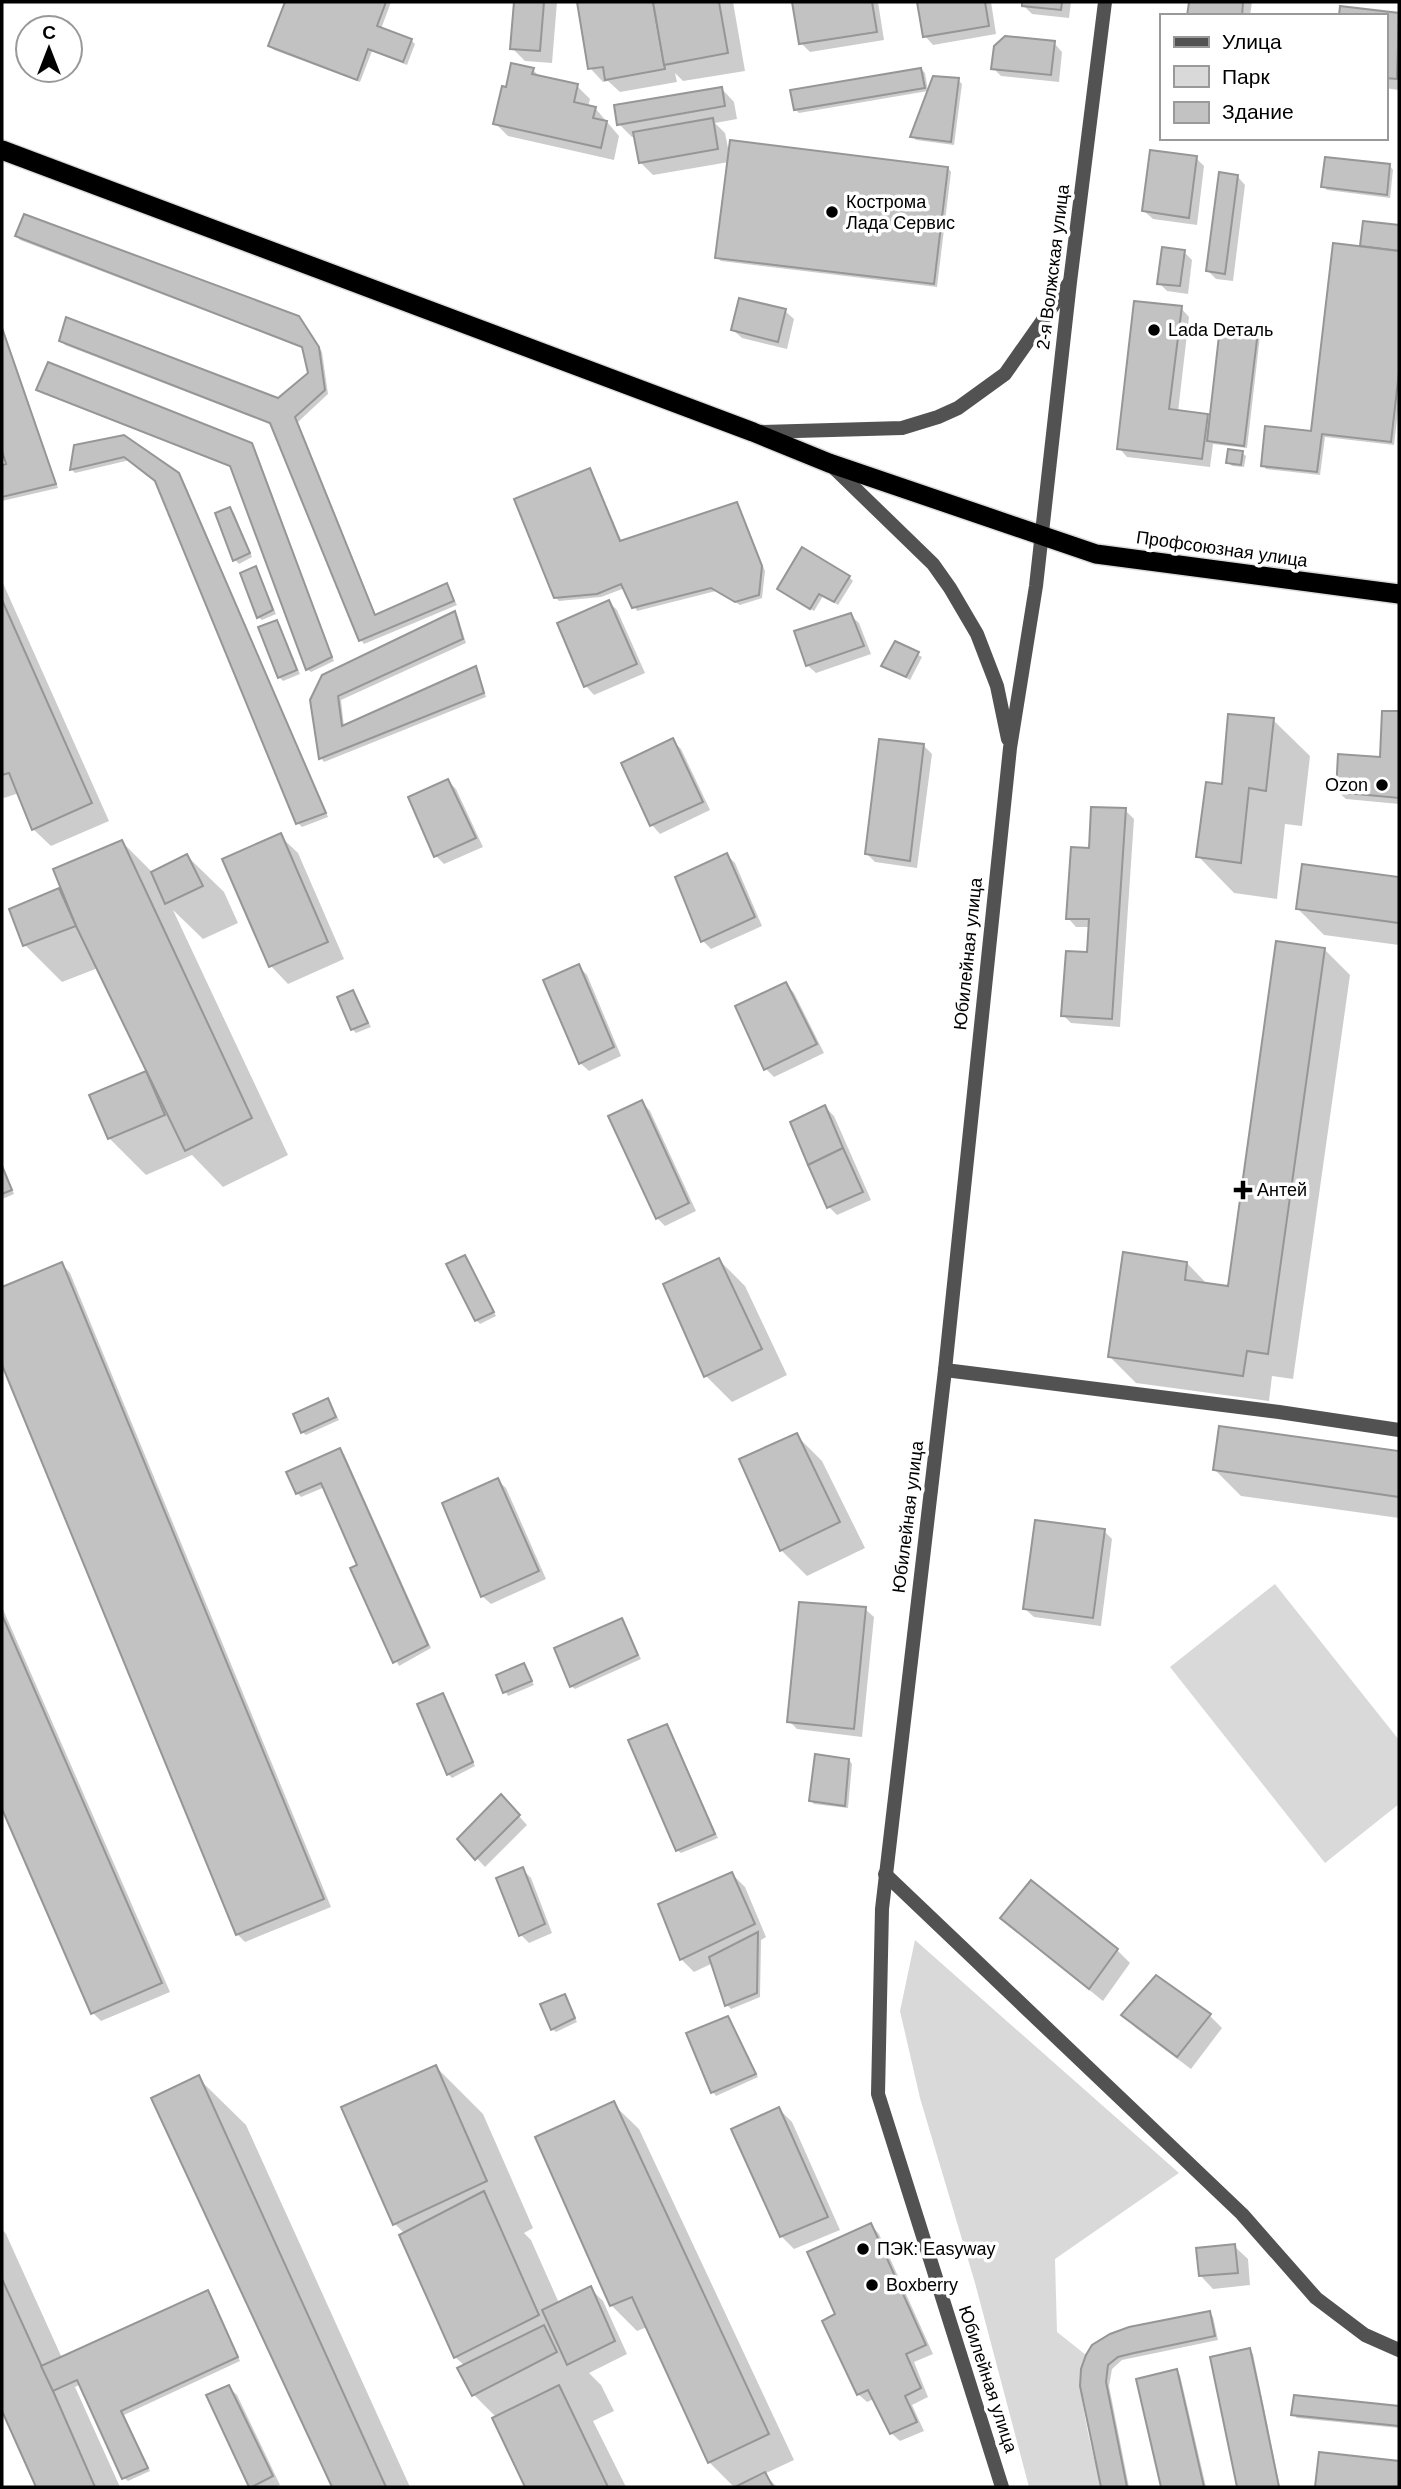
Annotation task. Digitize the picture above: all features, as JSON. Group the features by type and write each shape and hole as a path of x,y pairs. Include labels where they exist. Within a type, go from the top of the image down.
{"highway":[{"name":"Профсоюзная улица","path":"2,150 829,463 1042,537 1096,554 1399,594"}],"street":[{"name":"2-я Волжская улица","path":"1042,537 1105,2"},
{"path":"752,432 902,428 958,408 1005,374 1070,282"},
{"path":"829,463 933,564 950,588 977,634 997,685 1010,748"},
{"name":"Юбилейная улица","path":"1002,2487 878,2094 885,1874 944,1370 1010,748 1042,537"},
{"path":"944,1370 1279,1412 1399,1430"},
{"path":"885,1874 1242,2214 1315,2298 1365,2335 1399,2350"}],"green space":[{"path":"1275,1584 1399,1740 1399,1804 1325,1863 1170,1667"},
{"path":"915,1940 1179,2173 1055,2259 1057,2332 1086,2355 1083,2403 1101,2487 1029,2487 975,2283 920,2098 900,2011"}],"building":[{"path":"285,2 386,2 377,26 412,39 403,62 368,49 357,80 268,46"},
{"path":"514,2 544,2 540,51 510,49"},
{"path":"577,2 653,2 665,69 605,80 603,67 588,69"},
{"path":"653,2 719,2 728,53 664,65"},
{"path":"792,2 872,2 877,32 799,44"},
{"path":"917,2 985,2 989,26 923,37"},
{"path":"1022,2 1062,2 1061,10 1022,6"},
{"path":"1189,2 1243,2 1242,14 1187,14"},
{"path":"1340,6 1399,13 1397,79 1387,78 1387,14 1339,14"},
{"path":"1005,36 1055,41 1051,75 991,69 994,46"},
{"path":"511,63 534,68 532,74 578,84 574,102 596,107 593,118 607,121 601,148 493,124 502,86 506,87"},
{"path":"921,68 925,88 794,110 790,90"},
{"path":"933,76 959,78 951,142 910,137"},
{"path":"722,87 725,106 617,125 614,105"},
{"path":"713,118 718,149 639,163 633,132"},
{"name":"Кострома Лада Сервис","path":"730,140 948,167 934,284 715,258"},
{"path":"1150,150 1197,156 1189,218 1142,211"},
{"path":"1325,157 1390,164 1387,195 1321,187"},
{"path":"1219,172 1238,175 1225,274 1206,271"},
{"path":"24,214 299,316 319,347 325,390 295,417 375,615 447,583 454,601 359,641 270,423 59,341 66,317 278,398 308,373 302,347 15,236"},
{"path":"1363,221 1399,225 1399,251 1360,246"},
{"path":"1333,243 1399,251 1399,372 1391,442 1322,434 1317,472 1261,466 1265,426 1311,431"},
{"path":"1162,247 1185,250 1180,286 1157,284"},
{"path":"739,298 786,309 778,342 731,330"},
{"path":"1134,301 1182,306 1169,409 1208,414 1202,459 1117,449"},
{"path":"1220,327 1258,331 1244,446 1207,441"},
{"path":"2,328 56,484 2,497 2,465 6,464 2,451"},
{"path":"48,362 252,443 332,657 306,670 230,466 36,390"},
{"path":"124,435 179,473 326,813 296,824 155,481 124,457 70,470 74,445"},
{"path":"1228,449 1243,451 1241,465 1226,463"},
{"path":"590,468 620,541 737,502 762,566 759,595 735,602 711,588 632,608 621,584 597,594 554,598 514,499"},
{"path":"230,507 250,553 233,561 215,513"},
{"path":"802,547 850,576 834,602 819,594 810,609 777,589"},
{"path":"256,566 273,610 257,618 240,573"},
{"path":"2,600 92,803 32,830 9,773 2,775"},
{"path":"609,600 637,664 584,687 557,623"},
{"path":"455,611 463,639 338,696 342,726 476,666 484,693 319,759 310,700 322,675"},
{"path":"851,613 864,646 806,666 794,631"},
{"path":"277,620 297,670 278,678 258,627"},
{"path":"895,641 919,652 906,677 881,666"},
{"path":"1382,711 1399,711 1399,798 1336,792 1338,754 1380,757"},
{"path":"1228,714 1274,718 1266,791 1249,788 1241,863 1196,857 1206,782 1222,784"},
{"path":"673,738 703,802 650,826 621,763"},
{"path":"879,739 924,744 910,861 865,854"},
{"path":"448,779 476,838 434,857 408,797"},
{"path":"1091,807 1126,808 1112,1019 1061,1016 1066,951 1087,952 1089,919 1066,919 1071,847 1089,848"},
{"path":"281,833 328,942 269,967 222,859"},
{"path":"122,840 252,1118 185,1151 76,926 53,869"},
{"path":"727,853 755,917 701,942 675,877"},
{"path":"187,854 203,886 165,904 151,872"},
{"path":"1302,864 1399,877 1399,923 1296,909"},
{"path":"59,888 76,926 23,946 9,909"},
{"path":"1276,941 1325,948 1268,1354 1247,1351 1243,1376 1108,1357 1123,1252 1187,1262 1185,1280 1228,1286"},
{"path":"579,964 614,1047 579,1064 543,980"},
{"path":"786,982 817,1044 764,1070 735,1006"},
{"path":"353,990 368,1023 351,1030 337,997"},
{"path":"146,1071 165,1115 108,1139 89,1095"},
{"path":"642,1100 689,1203 656,1219 608,1116"},
{"path":"825,1105 843,1148 808,1165 790,1122"},
{"path":"843,1148 863,1192 827,1208 808,1165"},
{"path":"2,1166 12,1190 2,1194"},
{"path":"465,1255 494,1312 475,1321 446,1264"},
{"path":"719,1258 762,1349 704,1377 663,1284"},
{"path":"62,1262 324,1899 236,1935 2,1365 2,1287"},
{"path":"328,1398 336,1417 301,1433 293,1414"},
{"path":"1219,1426 1399,1451 1399,1497 1213,1470"},
{"path":"797,1433 840,1522 780,1551 739,1459"},
{"path":"340,1448 428,1645 393,1663 350,1568 357,1565 321,1483 296,1494 286,1472"},
{"path":"498,1478 539,1571 481,1597 442,1503"},
{"path":"1035,1520 1105,1529 1093,1618 1023,1609"},
{"path":"799,1602 866,1607 854,1729 787,1722"},
{"path":"2,1615 162,1983 91,2014 2,1809"},
{"path":"622,1618 638,1655 570,1687 554,1648"},
{"path":"524,1663 532,1681 503,1693 496,1675"},
{"path":"443,1693 473,1762 447,1775 417,1704"},
{"path":"667,1724 715,1834 676,1851 628,1740"},
{"path":"815,1754 849,1759 845,1806 809,1801"},
{"path":"501,1794 520,1815 475,1860 457,1839"},
{"path":"523,1867 545,1924 519,1936 496,1878"},
{"path":"732,1872 755,1924 680,1960 658,1904"},
{"path":"1031,1880 1118,1949 1089,1989 1000,1918"},
{"path":"758,1932 757,1993 725,2006 709,1957"},
{"path":"1156,1975 1211,2014 1177,2057 1121,2015"},
{"path":"565,1994 575,2018 551,2030 540,2004"},
{"path":"728,2016 756,2074 711,2093 686,2033"},
{"path":"436,2065 487,2181 393,2225 341,2107"},
{"path":"199,2075 386,2487 332,2487 151,2098"},
{"path":"614,2101 769,2434 708,2463 632,2297 610,2306 535,2137"},
{"path":"779,2107 828,2217 780,2237 731,2129"},
{"path":"484,2191 539,2315 454,2358 399,2235"},
{"path":"871,2223 926,2345 906,2354 921,2388 905,2396 917,2422 890,2434 868,2390 857,2395 822,2321 835,2314 807,2252"},
{"path":"1235,2244 1238,2273 1199,2276 1196,2248"},
{"path":"2,2279 95,2487 36,2487 2,2411"},
{"path":"591,2286 615,2341 567,2365 542,2310"},
{"path":"208,2290 238,2357 121,2411 148,2468 122,2479 77,2380 53,2391 41,2366"},
{"path":"1210,2311 1215,2336 1118,2357 1108,2365 1106,2382 1127,2487 1101,2487 1080,2386 1081,2369 1092,2345 1129,2327"},
{"path":"544,2325 557,2352 472,2396 457,2368"},
{"path":"1250,2348 1279,2487 1237,2487 1210,2357"},
{"path":"1177,2369 1204,2487 1161,2487 1136,2379"},
{"path":"229,2385 273,2476 252,2487 249,2487 206,2395"},
{"path":"559,2385 608,2487 525,2487 492,2418"},
{"path":"1294,2395 1399,2406 1399,2426 1291,2415"},
{"path":"1319,2452 1399,2461 1399,2487 1315,2487"},
{"path":"765,2472 773,2487 735,2487"}],"place":[{"name":"Кострома Лада Сервис","path":"832,212"},
{"name":"Lada Dеталь","path":"1154,330"},
{"name":"Ozon","path":"1382,785"},
{"name":"Антей","path":"1243,1190"},
{"name":"ПЭК: Easyway","path":"863,2249"},
{"name":"Boxberry","path":"872,2285"}]}
